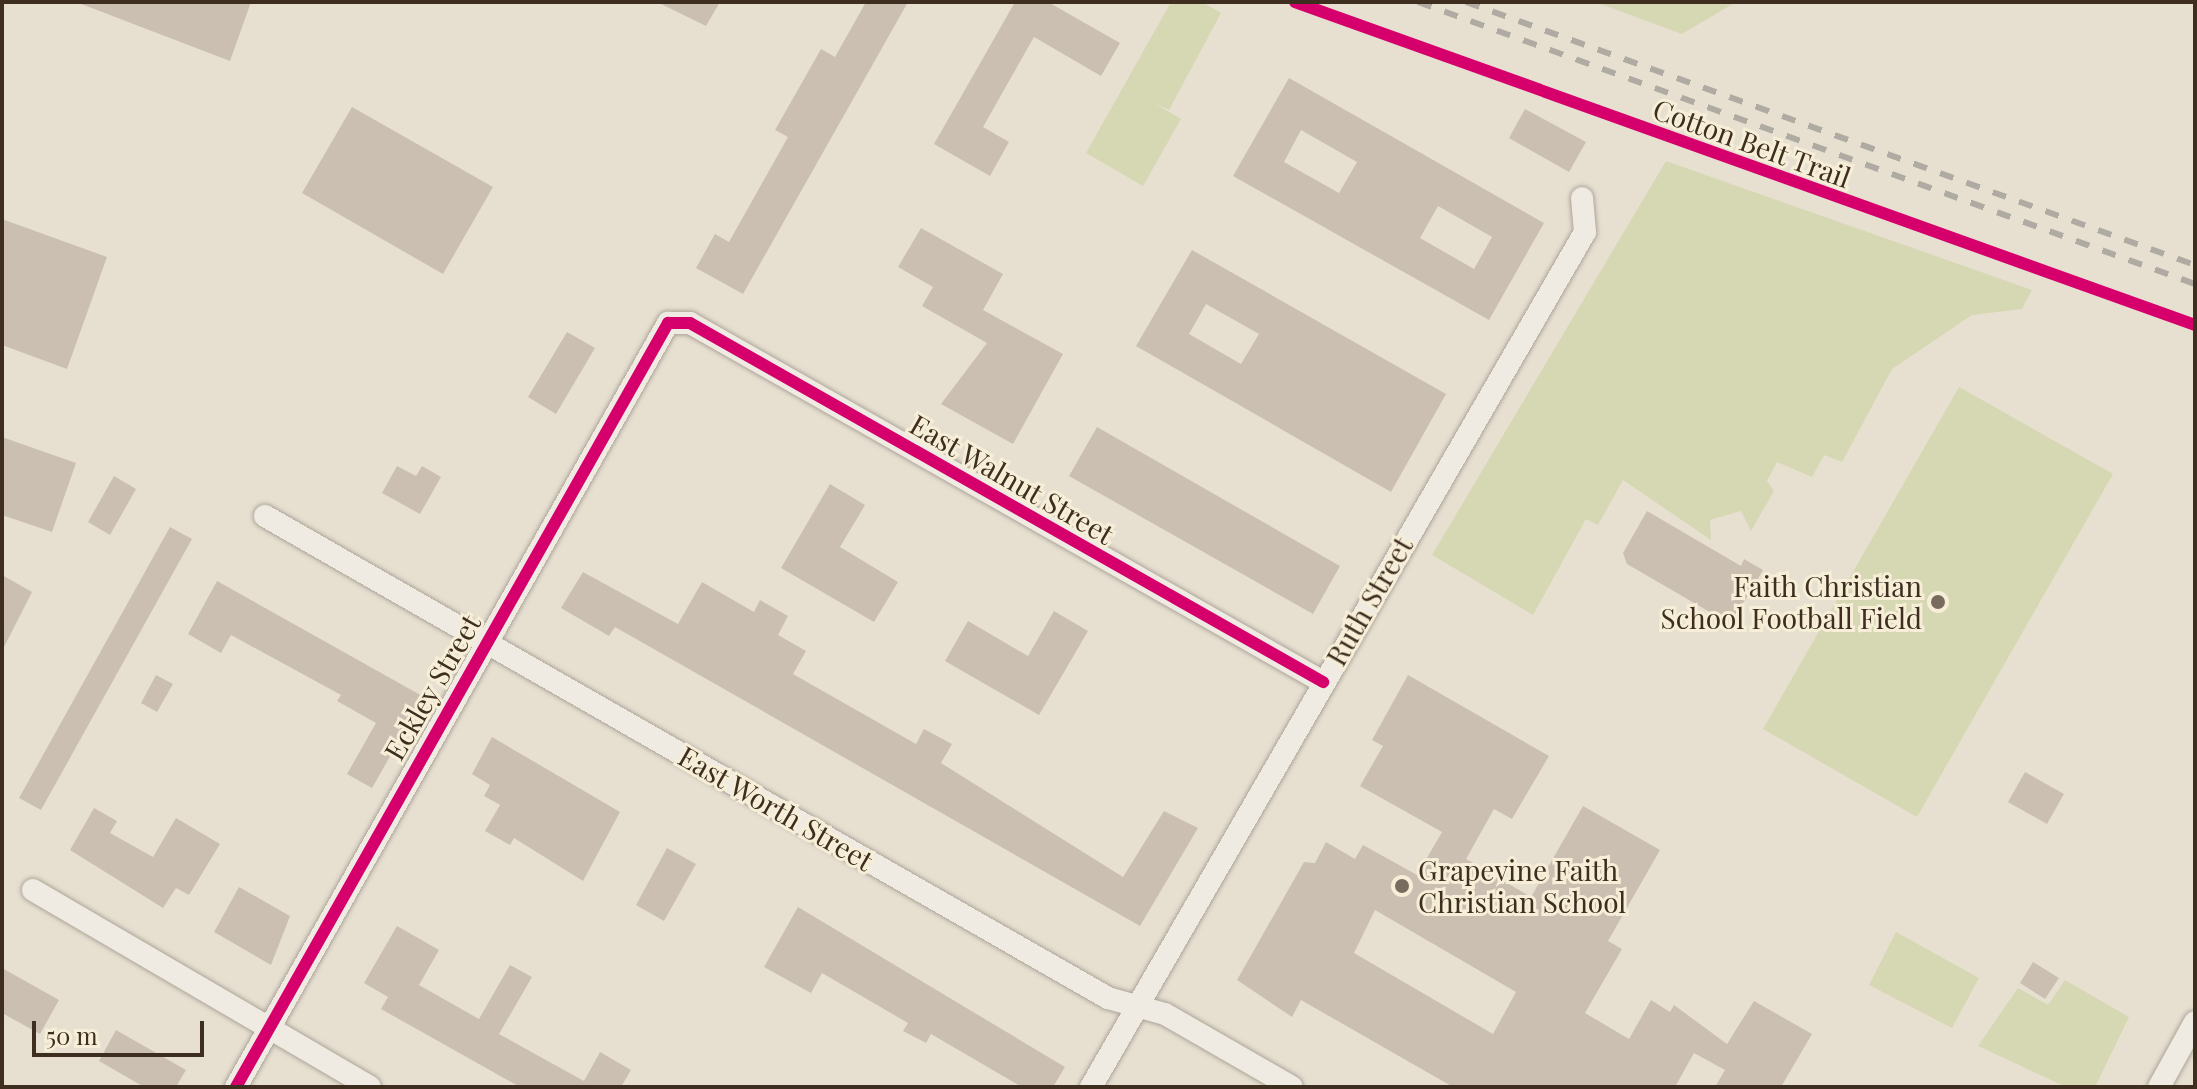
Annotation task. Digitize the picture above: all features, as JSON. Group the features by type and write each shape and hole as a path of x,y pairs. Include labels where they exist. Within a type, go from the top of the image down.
{"street":[{"name":"Ruth Street","path":"1091,1087 1585,232 1582,198"},
{"name":"East Walnut Street","path":"678,320 1323,682"},
{"name":"Eckley Street","path":"236,1087 658,336 678,320"},
{"name":"East Worth Street","path":"265,516 1108,998 1165,1014 1292,1087"},
{"path":"33,890 370,1087"},
{"path":"2159,1087 2195,1022"}],"green space":[{"path":"1171,2 1202,2 1221,13 1169,110 1154,103 1181,119 1143,186 1086,153"},
{"path":"1595,2 1736,2 1682,34"},
{"path":"1666,161 2032,290 2022,309 1972,315 1892,369 1842,462 1824,455 1812,477 1777,462 1767,481 1774,491 1751,531 1741,511 1710,520 1711,540 1623,480 1598,525 1586,519 1533,615 1432,555"},
{"name":"Faith Christian School Football Field","path":"1959,387 2113,474 1917,817 1763,729"},
{"path":"1896,932 1979,978 1952,1028 1869,985"},
{"path":"2065,980 2129,1017 2095,1087 2066,1087 1978,1046 2018,988 2048,1005"}],"building":[{"path":"76,2 251,2 230,61"},
{"path":"657,2 720,2 706,26"},
{"path":"866,2 908,2 743,294 696,268 715,234 729,242 788,137 775,130 821,49 835,57"},
{"path":"1015,2 1048,2 1120,43 1101,76 1034,37 983,127 1009,142 990,176 934,144"},
{"path":"1289,78 1544,223 1489,320 1233,176","holes":["1301,130 1357,162 1339,193 1284,162","1438,206 1492,237 1474,269 1420,238"]},
{"path":"352,107 493,187 443,274 302,193"},
{"path":"1525,109 1586,142 1569,172 1509,138"},
{"path":"2,219 107,257 67,369 2,345"},
{"path":"921,228 1003,274 983,310 1063,354 1013,444 941,404 987,343 922,306 933,287 898,267"},
{"path":"1192,250 1446,394 1391,492 1136,346","holes":["1206,304 1259,334 1241,364 1189,334"]},
{"path":"567,332 595,348 556,414 528,397"},
{"path":"1097,427 1340,566 1313,614 1069,476"},
{"path":"2,437 76,463 52,532 2,515"},
{"path":"397,466 416,476 422,466 441,477 420,514 382,493"},
{"path":"114,476 136,489 110,535 88,522"},
{"path":"830,484 865,505 840,547 898,582 874,622 781,568"},
{"path":"1647,511 1741,566 1744,559 1763,570 1735,617 1725,611 1720,618 1627,564 1623,553"},
{"path":"170,527 192,539 41,810 19,798"},
{"path":"583,572 678,624 702,582 754,612 760,600 788,616 778,635 806,651 793,674 916,744 924,729 952,744 941,763 1123,877 1164,811 1198,828 1140,926 615,627 609,636 561,608"},
{"path":"2,575 32,592 2,651"},
{"path":"217,581 424,697 372,788 347,774 376,723 337,701 341,695 231,635 221,653 188,634"},
{"path":"1054,611 1088,631 1039,715 945,661 968,621 1028,656"},
{"path":"156,675 173,684 157,712 141,703"},
{"name":"Grapevine Faith Christian School","path":"1408,675 1549,756 1512,819 1494,809 1466,859 1531,897 1583,806 1660,850 1608,941 1622,949 1585,1013 1629,1039 1651,1000 1670,1012 1674,1005 1727,1044 1754,1001 1812,1034 1781,1087 1715,1087 1725,1070 1694,1053 1675,1087 1453,1087 1301,1000 1292,1017 1237,980 1304,862 1315,863 1326,842 1355,859 1363,845 1417,875 1442,832 1360,786 1383,746 1372,740","holes":["1375,910 1516,992 1493,1034 1354,953"]},
{"path":"492,737 620,812 583,881 514,838 510,845 485,831 500,805 484,796 490,785 472,774"},
{"path":"2025,772 2064,794 2047,824 2008,802"},
{"path":"94,808 117,821 110,833 153,857 176,818 220,844 189,895 176,888 163,908 70,850"},
{"path":"667,848 696,864 664,921 636,905"},
{"path":"239,887 290,916 271,965 214,932"},
{"path":"798,907 1065,1067 1053,1087 1022,1087 931,1034 926,1043 903,1031 908,1023 822,973 811,993 764,967"},
{"path":"397,926 439,950 419,985 479,1019 510,965 532,977 499,1034 584,1081 600,1052 631,1070 621,1087 520,1087 381,1009 388,997 364,983"},
{"path":"2033,962 2059,978 2045,999 2020,983"},
{"path":"2,968 59,1000 40,1034 2,1013"},
{"path":"116,1030 186,1070 176,1087 144,1087 99,1061"}],"railway":[{"path":"1418,2 2195,284"},
{"path":"1466,2 2195,265"}],"cycle path":[{"name":"Cotton Belt Trail","path":"1295,2 2195,325"},
{"path":"236,1087 668,323 690,323 1323,682"}],"place":[{"name":"Faith Christian School Football Field","path":"1938,602"},
{"name":"Grapevine Faith Christian School","path":"1402,886"}]}
